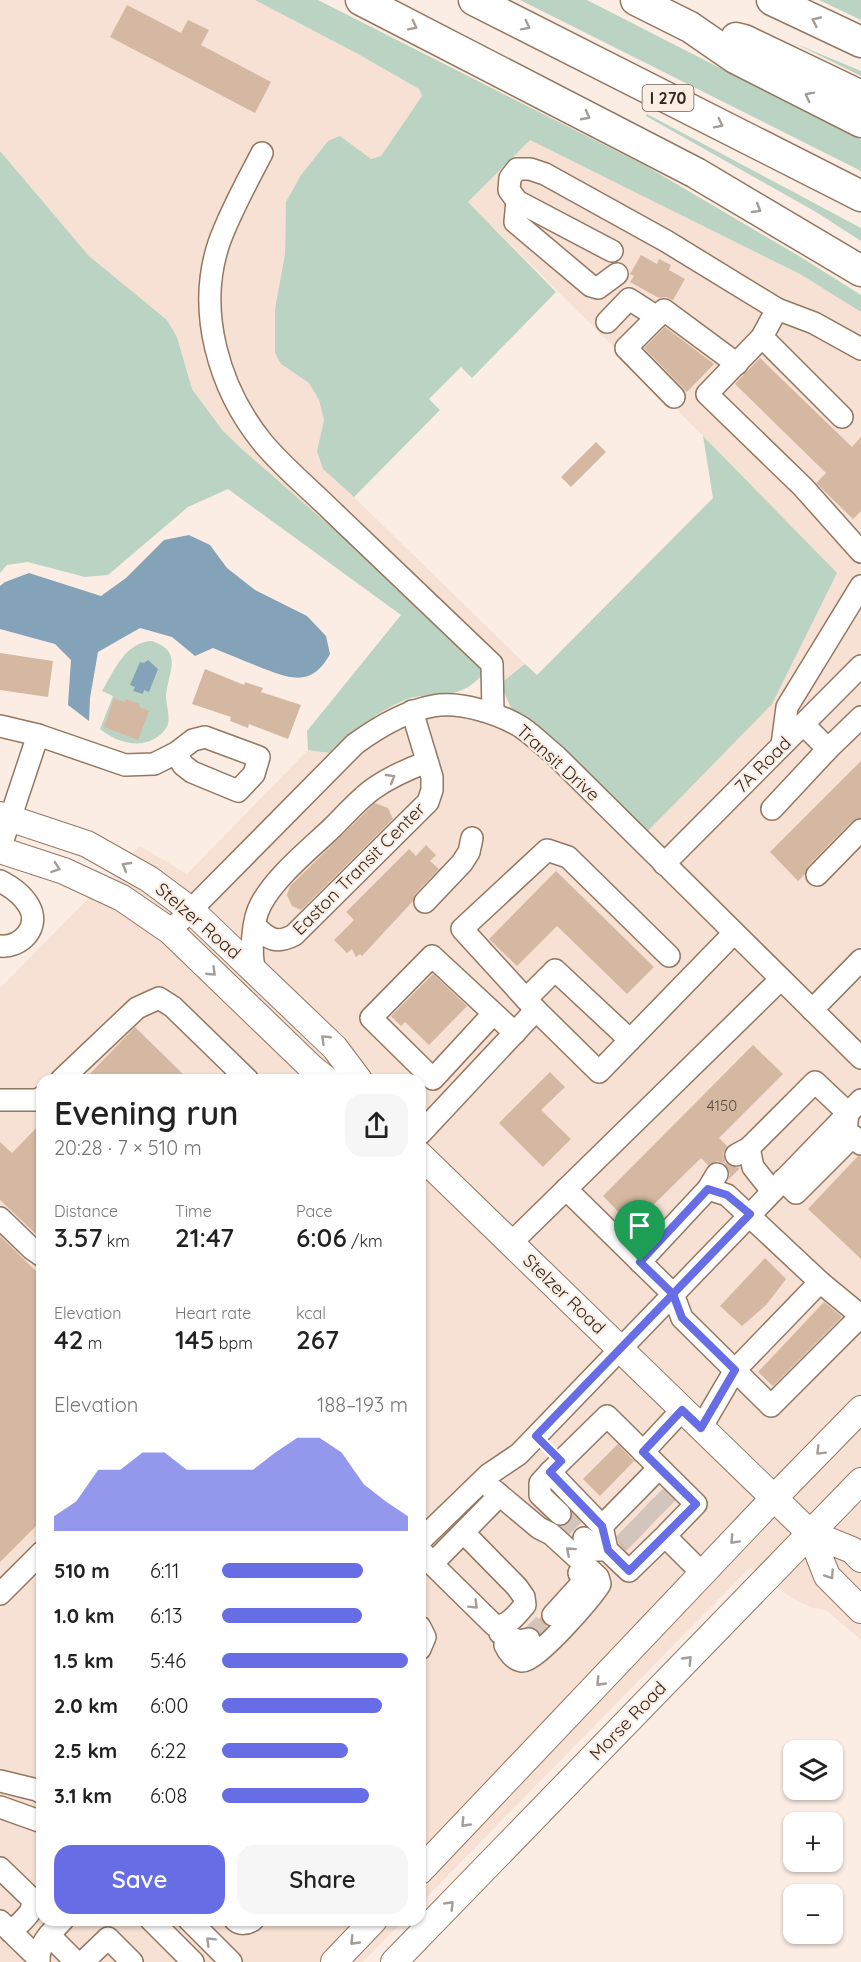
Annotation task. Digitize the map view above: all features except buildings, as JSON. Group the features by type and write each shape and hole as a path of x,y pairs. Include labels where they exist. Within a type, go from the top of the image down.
{"highway":[{"path":"361,0 696,173 861,271"},
{"name":"I 270","path":"474,0 861,196"},
{"path":"636,0 690,27 735,58 861,122"},
{"path":"772,0 861,42"},
{"path":"690,27 744,40 861,96"}],"main road":[{"name":"Stelzer Road","path":"5,816 87,844 149,879 192,911 335,1048 354,1074"},
{"name":"Stelzer Road","path":"0,850 64,871 122,898 170,931 320,1074"},
{"name":"Stelzer Road","path":"426,1161 810,1533 852,1550 861,1559"},
{"path":"426,1865 861,1409"},
{"name":"Morse Road","path":"394,1962 861,1481"},
{"name":"Stelzer Road","path":"810,1533 827,1576 861,1610"},
{"path":"334,1962 368,1926"}],"street":[{"path":"262,153 228,222 219,245 213,273 211,302 213,335 219,362 233,399 263,444 492,664 493,712"},
{"path":"612,251 517,201 508,190 510,178 517,169 530,169 545,174 666,241 777,309 814,323 861,349"},
{"path":"517,201 514,222 591,286 597,288 617,274"},
{"path":"607,322 629,299 657,317"},
{"path":"777,309 762,337 707,394 803,487 861,552"},
{"path":"674,396 626,348 663,310 737,364"},
{"path":"762,337 842,417"},
{"path":"782,745 787,707 861,586"},
{"name":"7A Road","path":"664,864 861,666"},
{"name":"Transit Drive","path":"170,931 355,744 412,711 435,705 466,707 493,712 522,728 556,756 861,1058"},
{"name":"Easton Transit Center","path":"255,926 276,940 283,941 294,935 428,802 432,790 432,777 412,711"},
{"path":"772,809 861,717"},
{"path":"803,724 828,749"},
{"path":"0,726 38,735 125,765 154,764 176,753"},
{"path":"0,850 5,816 38,735"},
{"path":"255,971 251,946 256,915 261,903 276,884 365,796 396,774 427,762"},
{"path":"817,875 861,830"},
{"path":"425,902 462,863 469,852 472,838"},
{"path":"669,956 568,857 547,850 462,929 531,1004 599,1072 734,933"},
{"path":"0,881 18,891 30,908 32,922 28,934 16,945 0,946"},
{"path":"493,1014 433,1078 371,1018 432,956 515,1033"},
{"path":"812,1010 861,960"},
{"path":"426,1128 515,1033 531,1004 555,970 630,1040"},
{"path":"511,1244 781,979"},
{"path":"68,1074 137,1008 159,998 173,1007 242,1074"},
{"path":"815,1082 854,1107 846,1130 857,1140 796,1193 778,1186 753,1167 742,1152 815,1082"},
{"path":"0,1100 36,1100"},
{"path":"426,1536 489,1486 854,1107"},
{"path":"566,1189 640,1262 673,1294 682,1318 771,1406 861,1316 820,1282 713,1181 640,1262"},
{"path":"0,1218 36,1252"},
{"path":"701,1428 735,1370 820,1282"},
{"path":"643,1452 682,1410"},
{"path":"560,1514 540,1495 540,1483 607,1416 696,1504 645,1519 608,1550 596,1550 584,1538"},
{"path":"536,1436 556,1466 645,1519 703,1574"},
{"path":"608,1550 629,1571 659,1468"},
{"path":"489,1486 542,1534 551,1534 598,1577 600,1584 588,1601 529,1660 522,1661 508,1652 500,1634 426,1557 464,1533 493,1502 489,1486"},
{"path":"464,1533 518,1587 524,1597 525,1605 500,1627 500,1634"},
{"path":"0,1594 36,1558"},
{"path":"556,1617 584,1592 581,1577"},
{"path":"500,1634 519,1641 531,1642"},
{"path":"0,1781 36,1790"},
{"path":"0,1807 36,1820"},
{"path":"0,1868 31,1898 34,1905 32,1911 5,1927 39,1961"},
{"path":"158,1926 193,1962"},
{"path":"195,1926 231,1962"},
{"path":"39,1961 39,1949 56,1928 76,1962"},
{"path":"83,1962 108,1938 132,1962"}],"shaded area":[{"path":"0,0 255,0 419,89 422,96 381,156 371,159 328,141 301,175 286,203 285,254 275,309 281,364 309,383 319,400 324,420 317,451 323,469 525,664 500,684 484,673 338,533 223,431 192,389 177,337 167,320 89,256 0,151"},
{"path":"530,139 800,274 861,312 861,1640 826,1610 813,1608 793,1599 750,1567 426,1898 426,1074 36,1074 36,1926 398,1926 363,1962 0,1962 0,988 140,846 187,874 308,750 329,753 374,715 402,701 429,695 456,694 486,701 513,712 837,574 703,436 468,202"}],"green space":[{"path":"255,0 318,0 646,166 861,295 861,312 800,274 530,140 468,202 556,292 472,378 461,367 429,399 440,410 354,497 323,469 317,451 324,420 319,400 309,383 281,364 275,353 275,309 285,254 286,202 301,175 328,141 340,136 371,159 381,156 422,96 419,89"},
{"path":"520,0 587,0 861,140 861,171"},
{"path":"819,0 861,0 861,20"},
{"path":"794,43 861,71 861,76"},
{"path":"647,114 861,228 861,241 816,212 646,116"},
{"path":"0,151 89,256 167,320 177,337 192,389 223,431 338,533 484,673 474,683 454,693 423,696 400,702 371,718 329,753 308,750 307,731 401,615 228,489 188,507 108,575 85,577 28,562 7,565 0,573"},
{"path":"703,436 837,573 772,704 646,833 513,712 500,684 525,664 537,675 713,498"},
{"path":"152,641 168,651 171,657 172,664 166,696 168,724 153,740 138,743 122,741 100,729 113,696 102,691 127,652 134,646"}],"water":[{"path":"189,535 210,545 227,568 255,590 307,616 326,636 330,654 315,672 298,678 289,677 213,648 195,656 172,637 140,628 98,652 90,698 89,721 68,705 71,660 55,644 0,629 0,586 29,573 101,596 126,578 164,540"},
{"path":"148,660 158,669 149,692 144,690 143,694 133,691 135,687 130,685 140,662 144,663"}],"tunnel":[{"path":"657,1495 669,1507"},
{"path":"646,1506 658,1517"},
{"path":"560,1514 584,1538"},
{"path":"635,1518 647,1529"},
{"path":"623,1530 635,1542"},
{"path":"529,1639 553,1615"}],"route":[{"path":"640,1262 673,1294 536,1436 561,1461 550,1472 602,1526 608,1550 629,1571 696,1504 643,1452 682,1410 701,1428 735,1370 682,1318 673,1294 750,1214 727,1195 708,1189 640,1262"}]}
